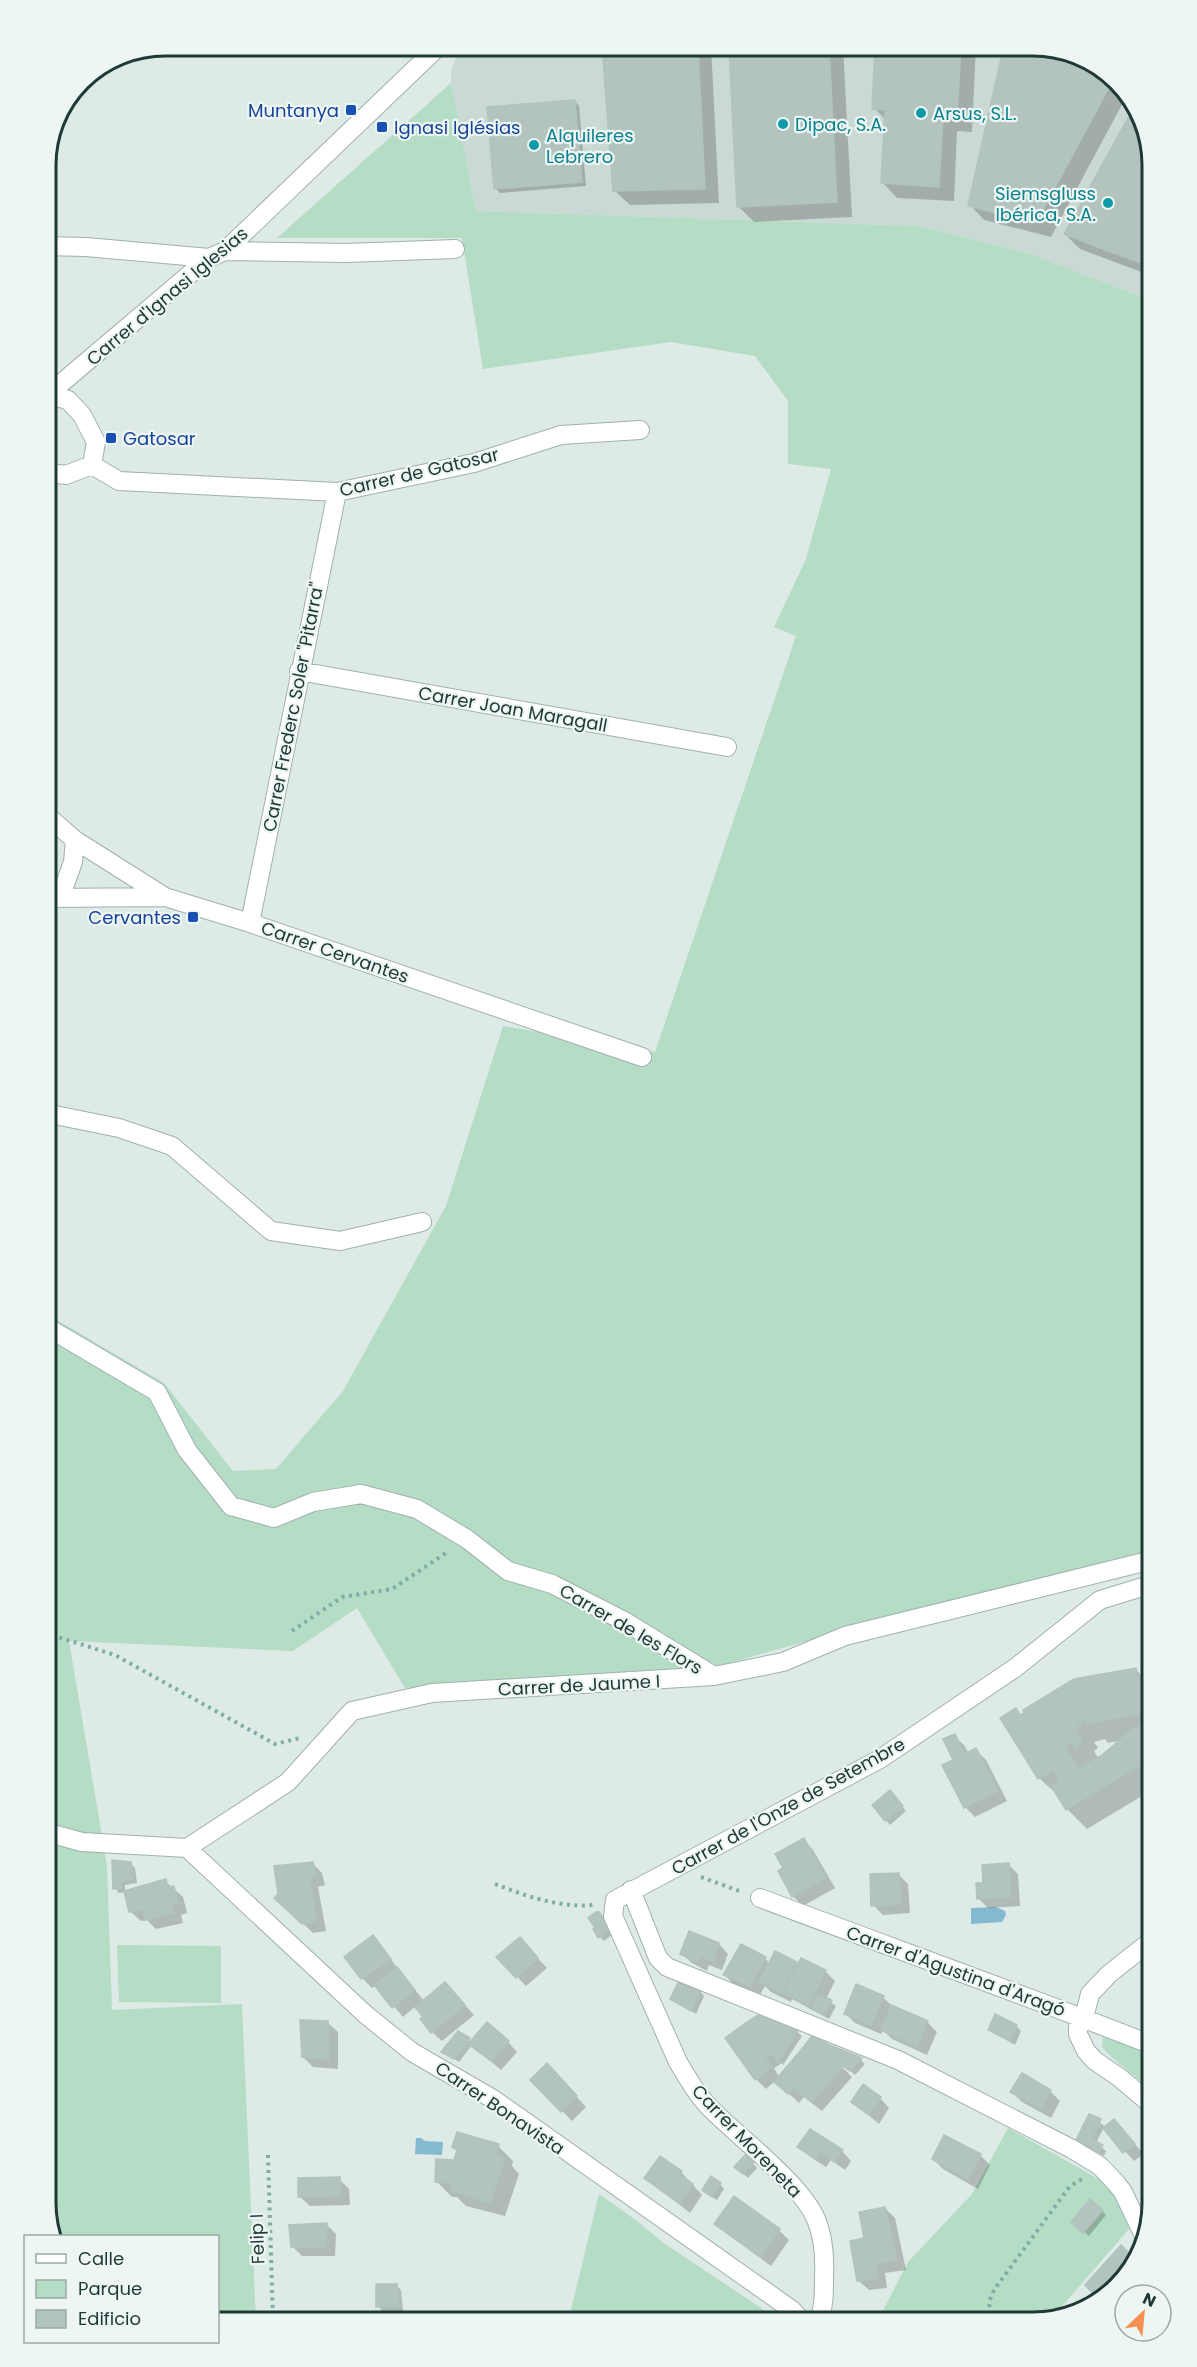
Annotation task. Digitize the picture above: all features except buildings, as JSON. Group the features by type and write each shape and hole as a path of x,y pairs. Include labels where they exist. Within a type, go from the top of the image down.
{"street":[{"path":"418,56 419,63"},
{"name":"Carrer d'Ignasi Iglesias","path":"56,389 217,255 427,56"},
{"path":"56,246 217,255 454,249"},
{"path":"56,398 68,400 82,416 96,442 92,465 66,475 56,474"},
{"name":"Carrer de Gatosar","path":"92,465 119,481 337,492 474,463 561,435 640,430"},
{"name":"Carrer Frederc Soler \"Pitarra\"","path":"250,923 299,671 337,492"},
{"name":"Carrer Joan Maragall","path":"299,671 727,747"},
{"name":"Carrer Cervantes","path":"56,824 75,840 165,897 250,923 642,1057"},
{"path":"56,891 73,862 75,840"},
{"path":"56,898 165,897"},
{"path":"56,1115 119,1128 172,1146 271,1231 340,1241 422,1222"},
{"name":"Carrer de les Flors","path":"56,1332 157,1392 187,1450 231,1506 274,1518 313,1502 361,1494 417,1509 467,1539 508,1571 552,1584 624,1621 714,1676"},
{"name":"Carrer de Jaume I","path":"187,1848 288,1782 352,1711 432,1693 714,1676 783,1662 845,1636 1142,1562"},
{"name":"Carrer de l'Onze de Setembre","path":"615,1900 880,1759 1015,1668 1100,1600 1142,1587"},
{"path":"56,1835 82,1842 187,1848"},
{"name":"Carrer Bonavista","path":"187,1848 388,2034 412,2052 493,2099 794,2312"},
{"path":"631,1890 658,1958 667,1967 898,2060 1072,2149 1100,2166 1116,2182 1139,2226"},
{"name":"Carrer d'Agustina d'Aragó","path":"760,1898 1142,2041"},
{"name":"Carrer Moreneta","path":"615,1900 613,1916 678,2062 689,2080 710,2108 803,2197 815,2217 823,2239 825,2262 821,2312"},
{"path":"1142,1948 1096,1986 1090,1994 1084,2018 1078,2027 1078,2034 1086,2051 1094,2060 1142,2096"}],"path":[{"path":"292,1631 342,1597 392,1589 467,1539"},
{"path":"56,1636 116,1655 275,1744 338,1728"},
{"path":"675,1868 760,1898"},
{"path":"495,1884 525,1896 560,1904 591,1905 615,1900"},
{"name":"Felip I","path":"268,2155 273,2311"},
{"path":"990,2312 989,2302 994,2290 1070,2186 1086,2176"}],"shaded area":[{"path":"457,56 1040,56 1068,61 1087,70 1110,87 1127,110 1136,129 1142,164 1142,297 1028,253 918,226 476,211 451,83 451,70"}],"green space":[{"path":"451,83 476,211 918,226 1028,253 1142,297 1142,1554 1028,1580 725,1664 667,1674 405,1688 357,1608 293,1651 69,1641 107,1866 112,2010 242,2004 256,2311 219,2311 219,2235 61,2235 56,2217 56,1319 164,1383 233,1471 276,1469 343,1391 446,1206 503,1026 655,1052 796,636 774,627 806,559 831,469 788,464 788,401 755,356 671,342 483,369 462,238 277,238"},
{"path":"117,1945 221,1946 221,2003 119,2002"},
{"path":"1103,2037 1142,2051 1142,2082 1114,2059 1102,2047"},
{"path":"1008,2128 1104,2182 1118,2203 1129,2229 1061,2308 1033,2312 882,2312 908,2262 972,2194"},
{"path":"599,2194 662,2242 767,2312 571,2311"}],"water":[{"path":"996,1907 1005,1911 1006,1915 1002,1922 971,1924 971,1908"},
{"path":"416,2138 443,2142 442,2155 415,2154"}],"place":[{"name":"Muntanya","path":"351,110"},
{"name":"Arsus, S.L.","path":"921,113"},
{"name":"Dipac, S.A.","path":"783,124"},
{"name":"Ignasi Iglésias","path":"382,127"},
{"name":"Alquileres Lebrero","path":"534,145"},
{"name":"Siemsgluss Ibérica, S.A.","path":"1108,203"},
{"name":"Gatosar","path":"111,438"},
{"name":"Cervantes","path":"193,917"}]}
